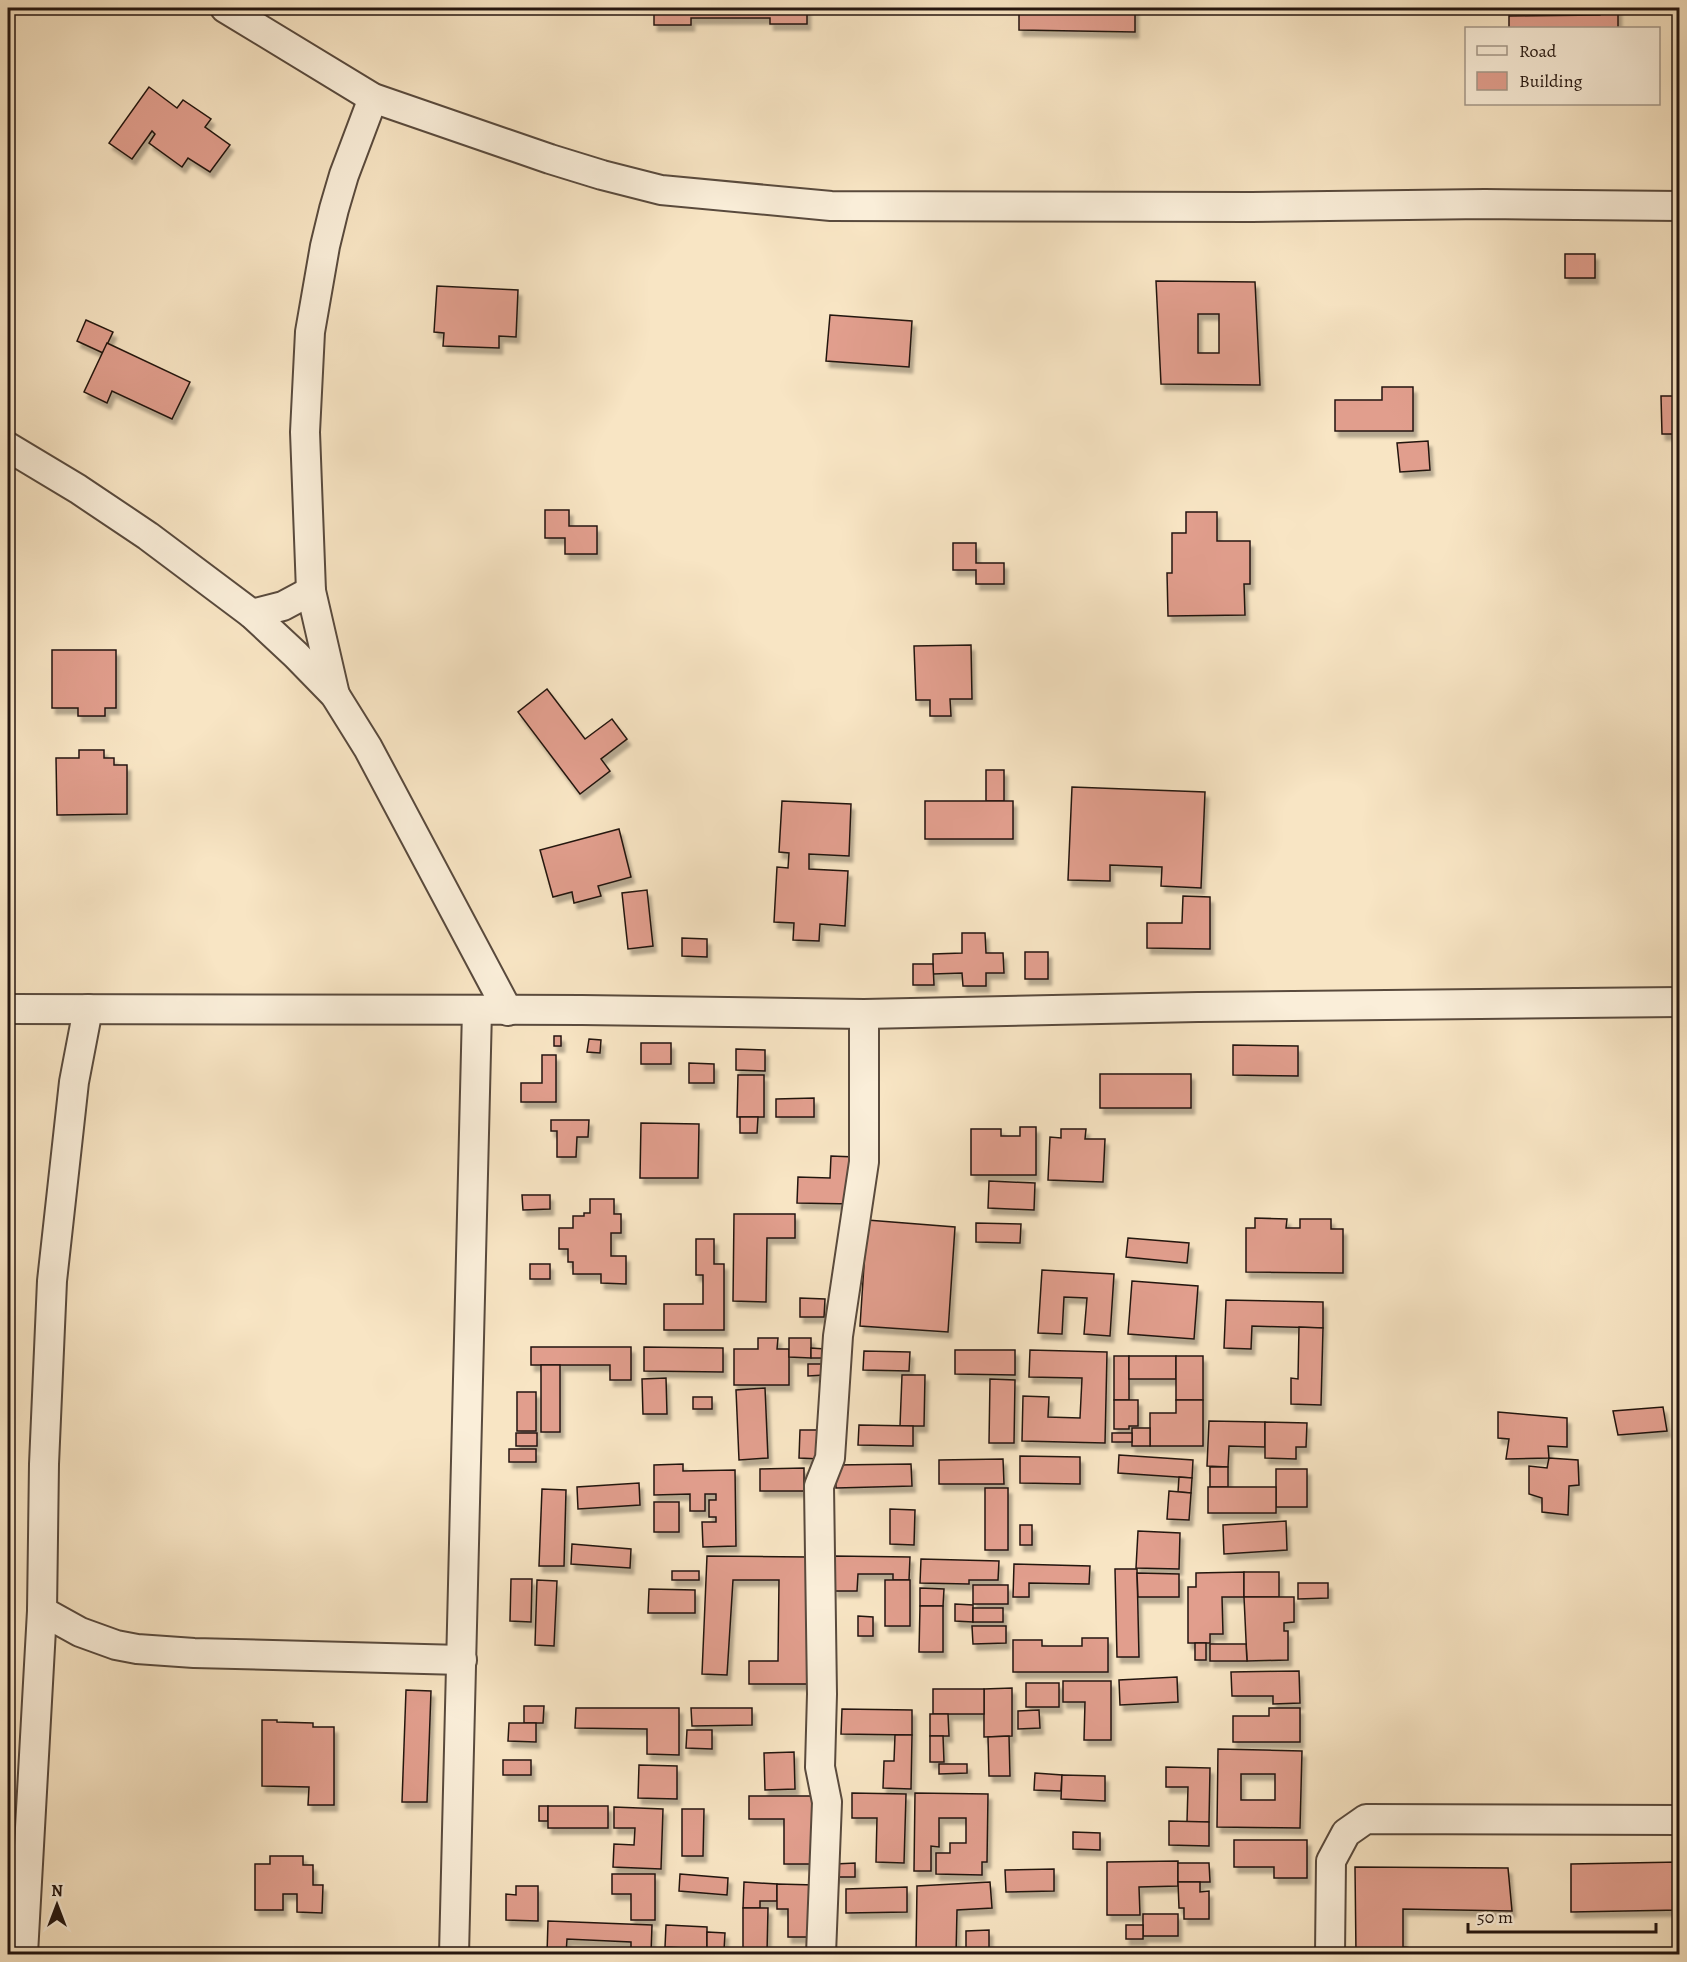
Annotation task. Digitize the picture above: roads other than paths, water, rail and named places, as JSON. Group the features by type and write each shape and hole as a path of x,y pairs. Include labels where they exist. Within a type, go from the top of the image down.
{"street":[{"path":"225,8 373,98 602,175 661,190 831,206 1252,207 1485,204 1680,206"},
{"path":"335,695 311,591 305,432 310,332 325,246 344,175 373,98"},
{"path":"8,447 78,489 139,530 252,614 335,695 368,748 508,1011"},
{"path":"252,614 283,606 311,591"},
{"path":"8,1009 582,1010 864,1014 1198,1007 1680,1002"},
{"path":"23,1954 42,1611 44,1464 52,1281 74,1082 88,1009"},
{"path":"454,1954 477,1010"},
{"path":"821,1954 827,1802 820,1767 822,1694 819,1486 830,1458 838,1336 864,1162 864,1014"},
{"path":"42,1611 80,1632 116,1645 138,1649 194,1653 462,1660"},
{"path":"1330,1954 1331,1861 1346,1833 1366,1819 1680,1820"}]}
